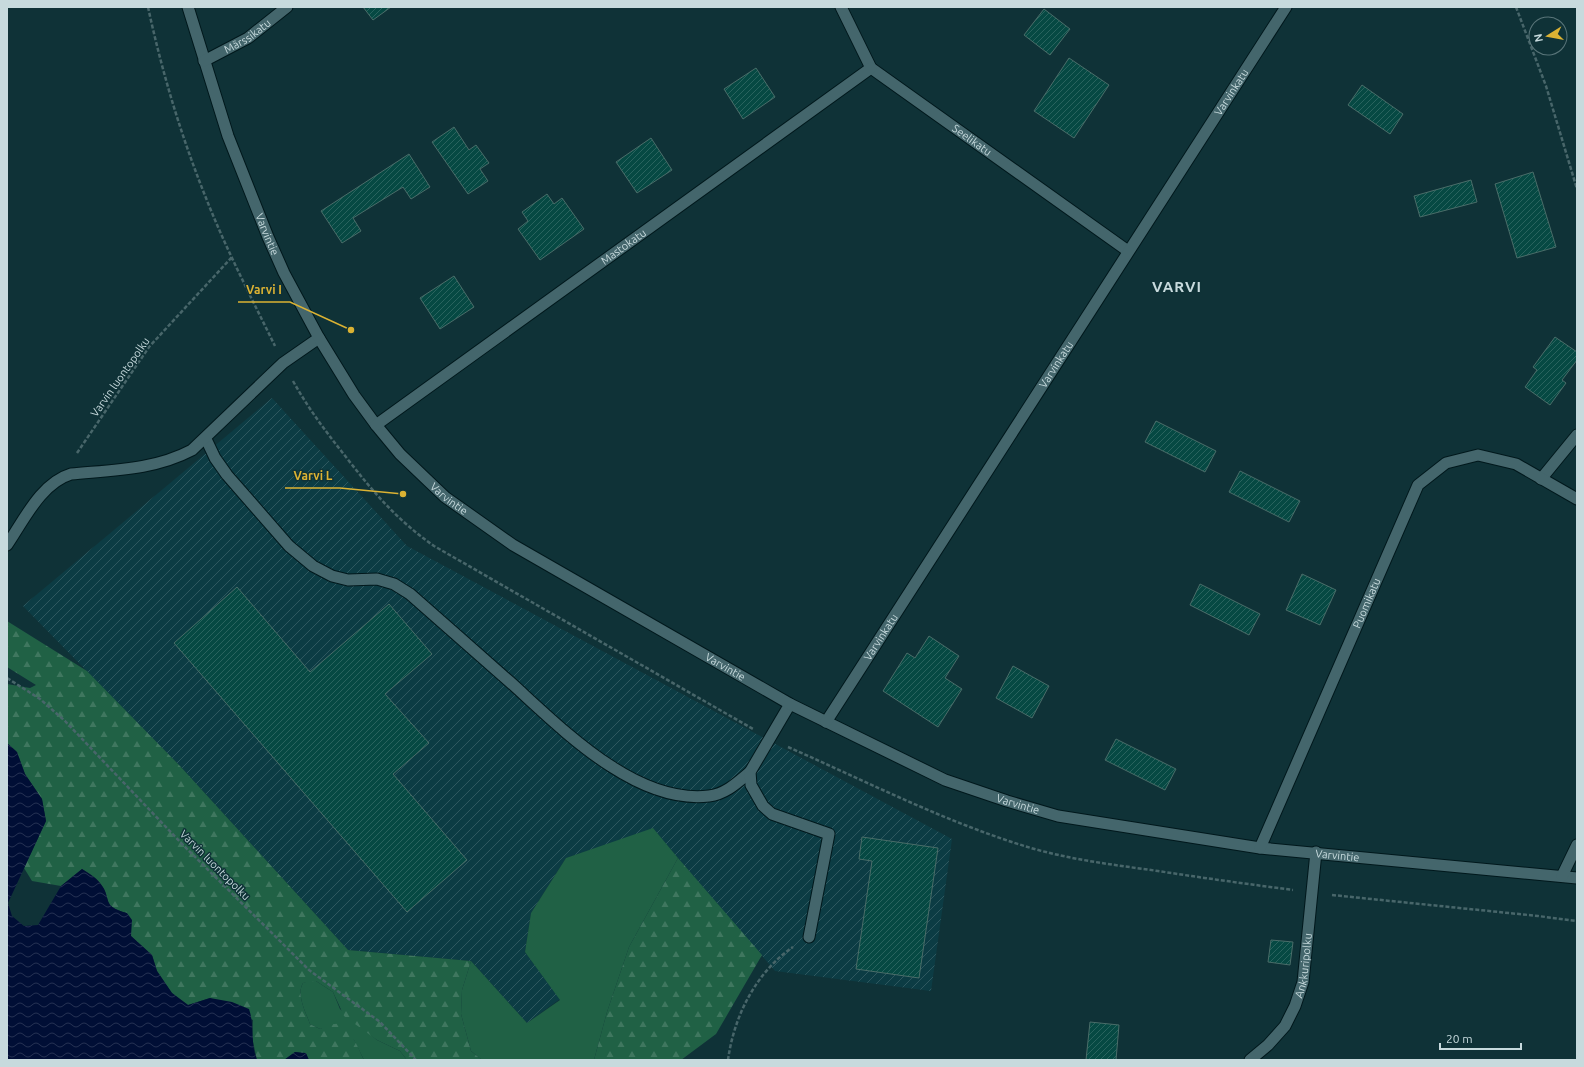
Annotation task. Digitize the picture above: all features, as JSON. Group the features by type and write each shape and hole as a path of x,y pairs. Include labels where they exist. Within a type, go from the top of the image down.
{"street":[{"name":"Varvintie","path":"188,7 228,136 284,273 319,338 354,395 376,425 421,476 445,497 513,545 790,704 946,780 1007,801 1058,816 1260,848 1316,852 1577,878"},
{"name":"Märssikatu","path":"204,62 248,38 287,7"},
{"name":"Seelikatu","path":"841,7 871,68 1128,251"},
{"name":"Varvinkatu","path":"826,722 1286,7"},
{"name":"Mastokatu","path":"376,425 871,68"},
{"path":"7,545 36,501 53,483 61,477 71,474 138,468 163,462 192,450 206,439 283,363 319,338"},
{"path":"1577,435 1541,479 1577,499"},
{"path":"206,439 215,458 227,475 289,546 313,566 332,576 348,580 377,579 394,584 410,594 593,754 636,780 667,793 691,797 710,796 722,793 750,772 790,704"},
{"name":"Puomikatu","path":"1260,848 1418,485 1446,463 1478,455 1516,464 1541,479"},
{"path":"750,772 751,786 763,806 772,814 829,834 809,937"},
{"path":"1562,876 1577,845"},
{"name":"Ankkuripolku","path":"1250,1060 1268,1045 1285,1026 1295,1006 1303,982 1316,852"}],"path":[{"path":"148,7 157,49 176,117 206,198 232,257 283,363 319,423 369,486 393,514 414,532 434,546 769,738 925,808 990,835 1074,859 1105,864 1313,893 1577,921"},
{"path":"1516,7 1546,86 1577,189"},
{"name":"Varvin luontopolku","path":"61,477 149,347 232,257"},
{"name":"Varvin luontopolku","path":"7,678 40,699 65,721 184,846 287,948 310,970 380,1022 416,1060"},
{"path":"728,1060 735,1028 750,993 765,972 783,954 809,937"}],"shaded area":[{"path":"272,398 407,546 952,839 931,991 775,971 653,829 566,858 531,913 525,952 560,999 527,1023 471,961 348,950 180,766 23,606"}],"green space":[{"path":"7,621 87,671 180,766 348,950 471,961 462,990 461,1014 471,1051 482,1060 407,1060 400,1051 377,1040 344,1016 333,992 316,981 303,983 301,987 302,1004 310,1024 320,1029 334,1024 343,1025 347,1028 354,1039 364,1060 309,1060 306,1054 295,1052 284,1060 257,1060 252,1037 253,1020 210,998 188,1005 172,993 157,971 152,955 131,936 127,913 113,908 110,905 104,889 94,877 82,869 61,886 32,881 24,868 46,821 42,799 25,774 17,752 7,743 7,684 30,688 36,685 7,667"},
{"path":"653,828 678,858 629,947 607,1012 594,1060 482,1060 471,1051 461,1014 462,990 471,961 527,1023 560,1000 525,952 531,913 566,858"},
{"path":"678,858 762,955 716,1034 681,1060 594,1060 607,1012 629,947"},
{"path":"316,981 333,992 340,1009 377,1040 400,1051 407,1060 364,1060 354,1040 338,1024 320,1029 310,1024 301,998 301,987 303,983"}],"water":[{"path":"7,743 17,752 25,774 42,799 46,821 8,903 12,916 24,926 38,925 61,886 82,869 100,883 106,893 110,905 113,908 127,913 132,920 131,936 152,955 157,971 172,993 188,1005 210,998 232,1002 249,1009 257,1060 7,1060"},
{"path":"295,1052 306,1053 309,1060 284,1060"}],"building":[{"path":"363,7 391,7 373,20"},
{"path":"1044,9 1070,29 1050,55 1024,35"},
{"path":"1069,58 1109,85 1074,138 1034,111"},
{"path":"756,68 775,97 743,119 724,89"},
{"path":"1362,85 1403,114 1390,134 1348,105"},
{"path":"454,127 469,150 476,145 489,163 480,169 488,181 468,194 432,142"},
{"path":"651,138 672,170 637,193 616,162"},
{"path":"409,154 430,187 411,199 403,187 353,218 361,231 342,243 321,211"},
{"path":"1533,172 1556,247 1517,258 1495,184"},
{"path":"1471,180 1477,202 1420,217 1414,196"},
{"path":"547,194 554,204 562,198 584,229 540,260 518,229 528,221 522,212"},
{"path":"454,276 474,307 440,329 420,298"},
{"path":"1555,337 1577,352 1577,360 1562,380 1566,383 1550,405 1525,387 1537,370 1533,367"},
{"path":"1156,421 1216,451 1205,472 1145,442"},
{"path":"1240,471 1300,501 1289,522 1229,492"},
{"path":"1302,574 1336,590 1320,625 1286,610"},
{"path":"1200,584 1260,614 1249,635 1190,605"},
{"path":"237,587 310,672 389,604 432,654 385,694 429,743 393,774 467,860 407,912 174,643"},
{"path":"929,636 959,656 945,678 962,689 938,727 883,691 907,653 915,658"},
{"path":"1013,666 1049,686 1032,718 996,698"},
{"path":"1116,739 1176,769 1165,790 1105,760"},
{"path":"862,837 938,848 919,978 856,969 872,861 859,859"},
{"path":"1271,940 1293,942 1290,965 1268,962"},
{"path":"1090,1022 1119,1025 1116,1060 1086,1060"}],"place":[{"name":"Varvi I","path":"351,330"},
{"name":"Varvi L","path":"403,494"}],"district":[{"name":"VARVI","path":"1177,286"}]}
